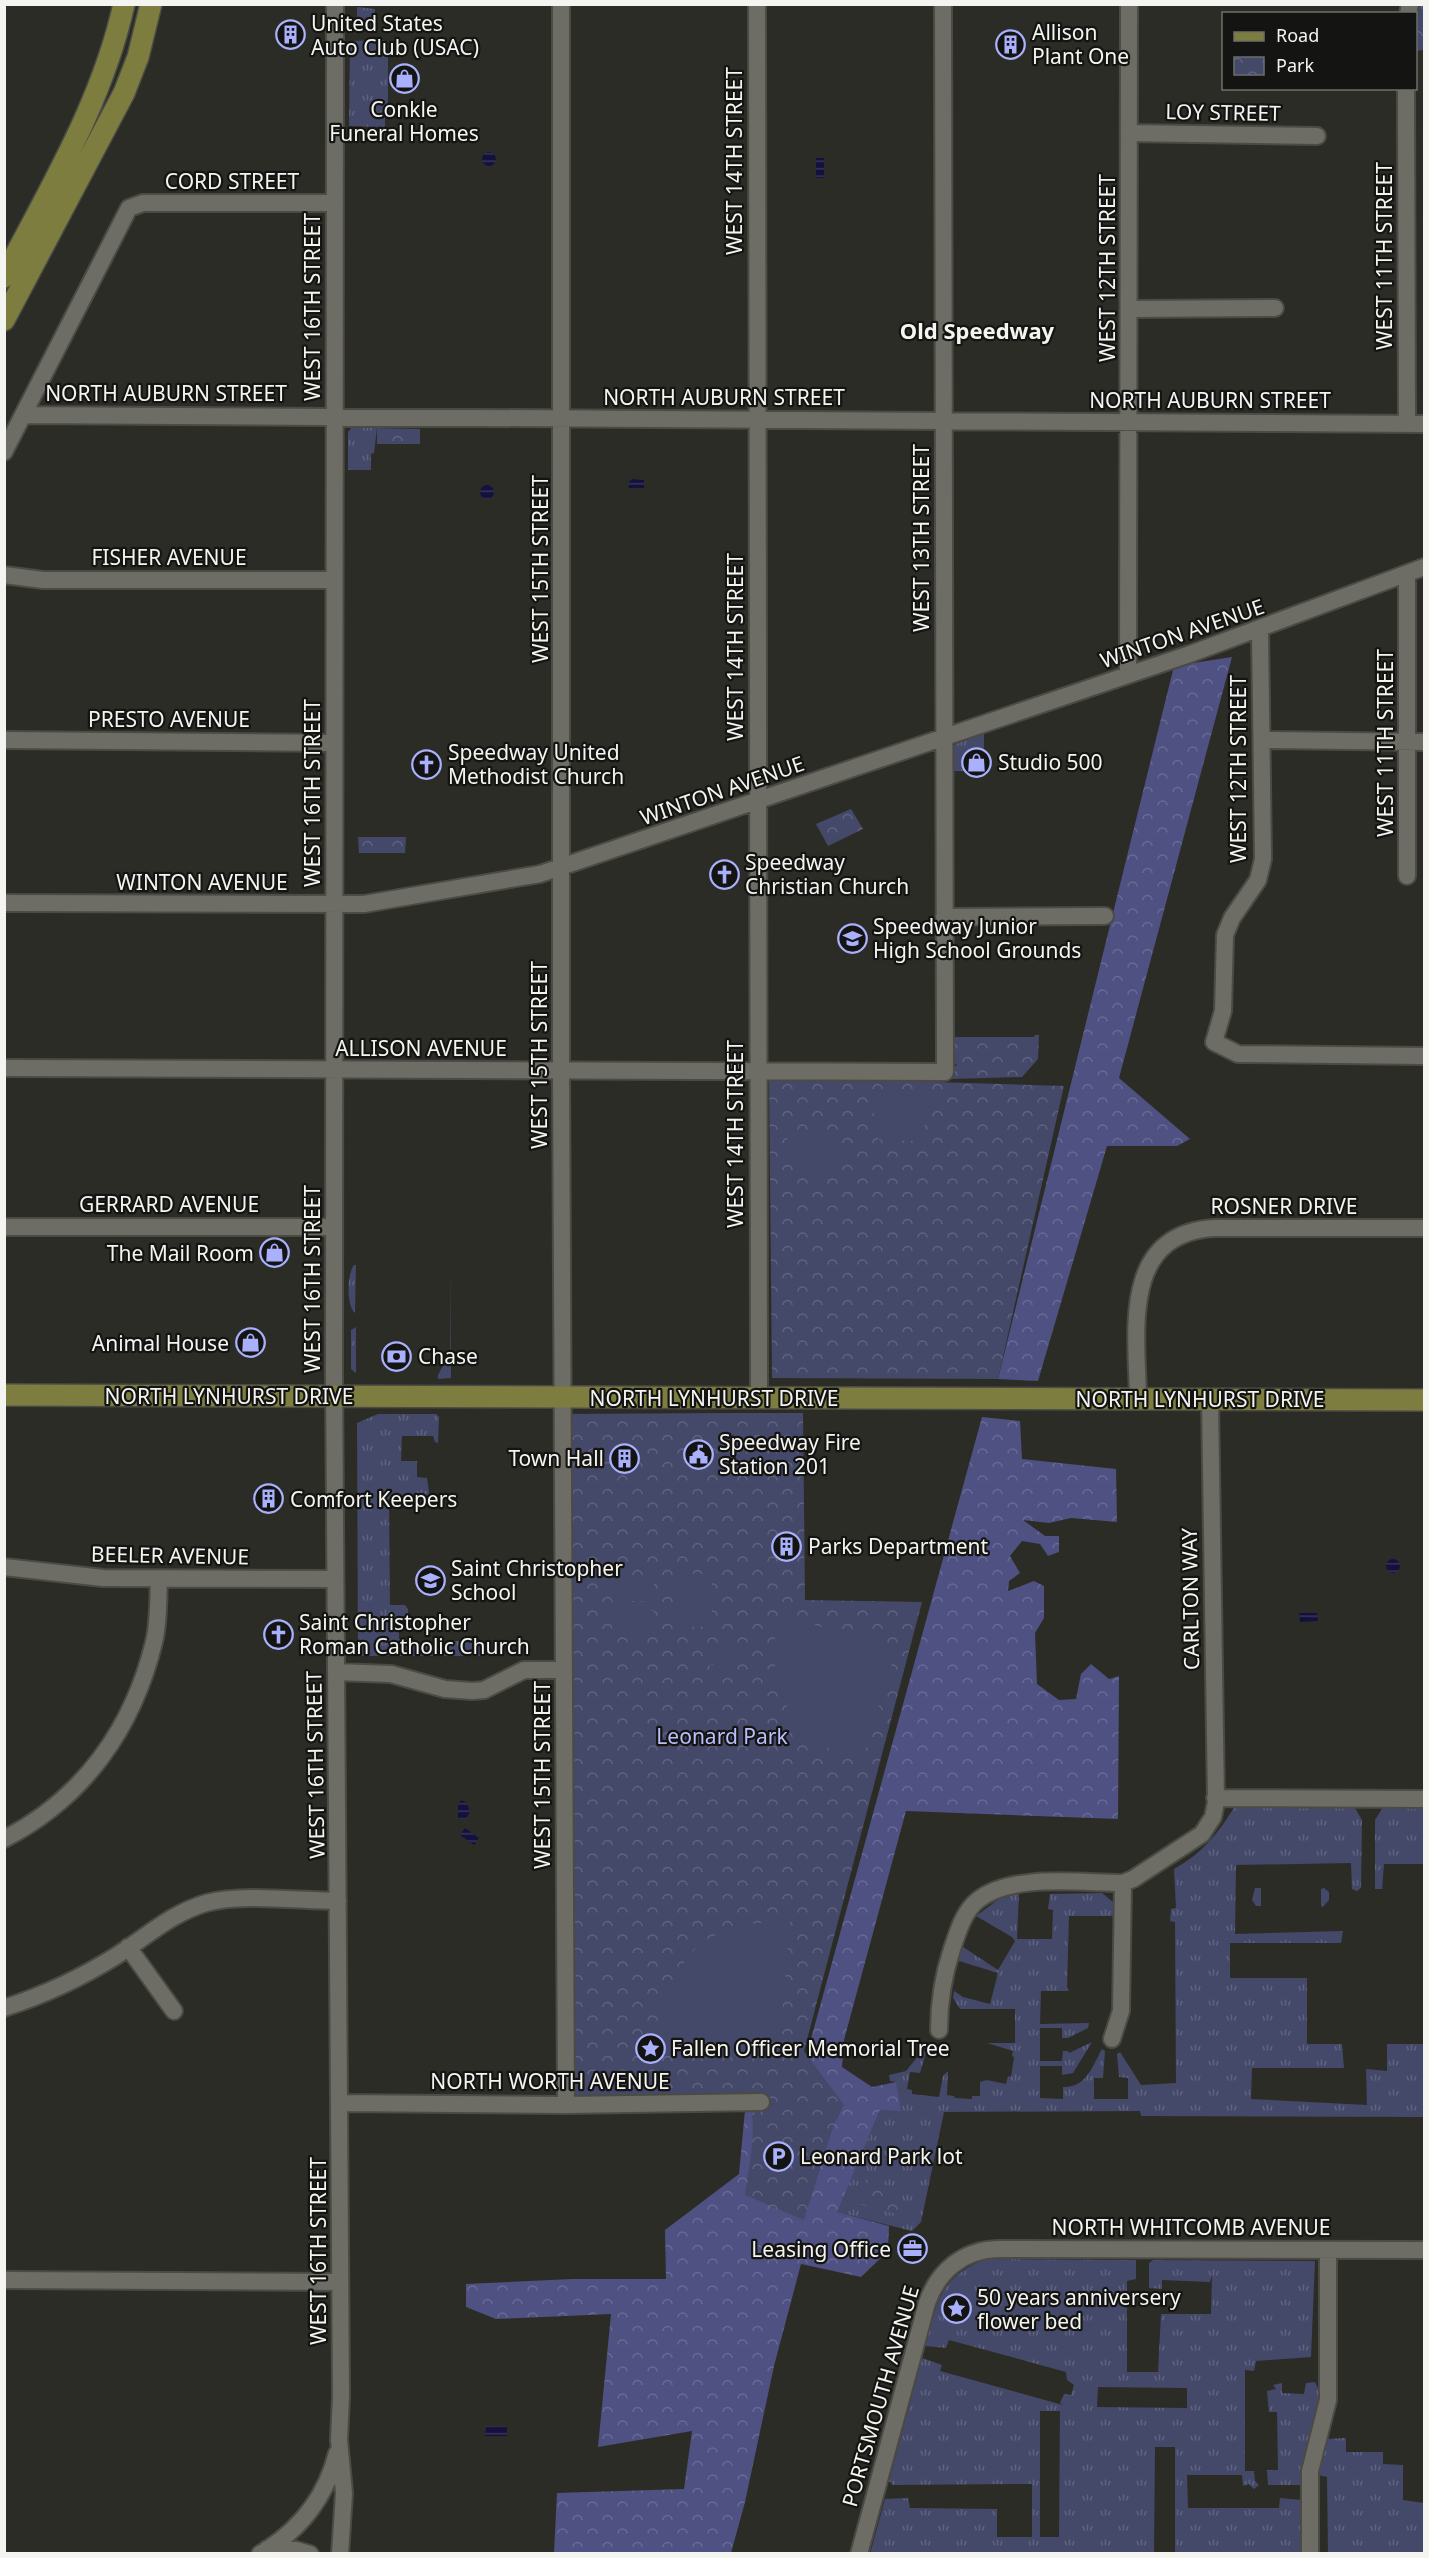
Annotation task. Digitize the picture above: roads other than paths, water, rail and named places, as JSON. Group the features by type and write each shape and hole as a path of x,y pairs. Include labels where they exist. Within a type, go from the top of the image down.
{"main road":[{"path":"4,277 88,115 113,48 124,4"},
{"path":"4,320 124,93 138,57 151,4"},
{"name":"NORTH LYNHURST DRIVE","path":"4,1395 1425,1400"}],"street":[{"name":"WEST 16TH STREET","path":"335,4 334,1397 340,2103 341,2406 339,2440 344,2493 340,2553"},
{"name":"WEST 15TH STREET","path":"561,4 561,1070 565,1398 566,2105"},
{"name":"WEST 14TH STREET","path":"756,4 759,1398"},
{"name":"WEST 13TH STREET","path":"943,4 945,1072"},
{"name":"WEST 12TH STREET","path":"1128,675 1129,4"},
{"name":"WEST 11TH STREET","path":"1406,90 1407,424"},
{"name":"LOY STREET","path":"1129,133 1317,136"},
{"name":"CORD STREET","path":"23,415 129,208 148,203 335,203"},
{"path":"1130,309 1275,308"},
{"name":"NORTH AUBURN STREET","path":"23,415 1425,424"},
{"path":"4,452 23,415"},
{"name":"WINTON AVENUE","path":"4,903 364,904 540,874 1260,630 1425,567"},
{"name":"WEST 11TH STREET","path":"1407,574 1416,742 1407,876"},
{"name":"FISHER AVENUE","path":"4,575 44,580 334,580"},
{"name":"WEST 12TH STREET","path":"1260,630 1264,846 1262,867 1254,888 1232,918 1225,935 1223,1011 1214,1042 1238,1054 1425,1056"},
{"name":"PRESTO AVENUE","path":"4,740 334,742"},
{"path":"1262,740 1416,742"},
{"path":"944,916 1105,916"},
{"name":"ALLISON AVENUE","path":"4,1068 945,1072"},
{"name":"GERRARD AVENUE","path":"4,1227 334,1227"},
{"name":"ROSNER DRIVE","path":"1138,1399 1137,1305 1139,1289 1153,1259 1178,1238 1193,1231 1214,1228 1425,1228"},
{"name":"CARLTON WAY","path":"1123,1883 1149,1871 1202,1834 1213,1817 1215,1798 1210,1399"},
{"name":"BEELER AVENUE","path":"5,1567 76,1577 335,1579"},
{"path":"4,1839 40,1818 73,1791 105,1754 120,1731 140,1692 150,1660 155,1637 159,1579"},
{"path":"336,1672 392,1674 445,1689 472,1691 484,1690 524,1670 564,1670"},
{"path":"1215,1798 1425,1798"},
{"path":"939,2030 942,1978 961,1922 978,1900 1007,1886 1031,1882 1123,1883 1121,2011 1112,2039"},
{"path":"4,2007 70,1982 175,1916 206,1903 234,1899 338,1901"},
{"path":"128,1947 174,2010"},
{"name":"NORTH WORTH AVENUE","path":"340,2103 566,2105 761,2102"},
{"name":"NORTH WHITCOMB AVENUE","path":"959,2260 977,2252 998,2249 1425,2250"},
{"path":"1310,2553 1310,2471 1328,2400 1328,2250"},
{"name":"PORTSMOUTH AVENUE","path":"859,2553 927,2303 938,2279 959,2260"},
{"path":"4,2280 340,2282"},
{"path":"264,2551 291,2532 313,2508 328,2479 339,2440"},
{"path":"264,2551 296,2550 310,2553"}],"place":[{"name":"United States Auto Club (USAC)","path":"290,35"},
{"name":"Allison Plant One","path":"1011,44"},
{"name":"Conkle Funeral Homes","path":"404,78"},
{"name":"Studio 500","path":"977,762"},
{"name":"Speedway United Methodist Church","path":"427,764"},
{"name":"Speedway Christian Church","path":"724,874"},
{"name":"Speedway Junior High School Grounds","path":"852,938"},
{"name":"The Mail Room","path":"275,1253"},
{"name":"Animal House","path":"250,1343"},
{"name":"Chase","path":"397,1356"},
{"name":"Speedway Fire Station 201","path":"698,1454"},
{"name":"Town Hall","path":"625,1458"},
{"name":"Comfort Keepers","path":"269,1499"},
{"name":"Parks Department","path":"787,1546"},
{"name":"Saint Christopher School","path":"430,1580"},
{"name":"Saint Christopher Roman Catholic Church","path":"278,1634"},
{"name":"Fallen Officer Memorial Tree","path":"650,2048"},
{"name":"Leonard Park lot","path":"779,2156"},
{"name":"Leasing Office","path":"912,2249"},
{"name":"50 years anniversery flower bed","path":"956,2309"}],"district":[{"name":"Old Speedway","path":"977,330"}],"park label":[{"name":"Leonard Park","path":"722,1736"}]}
